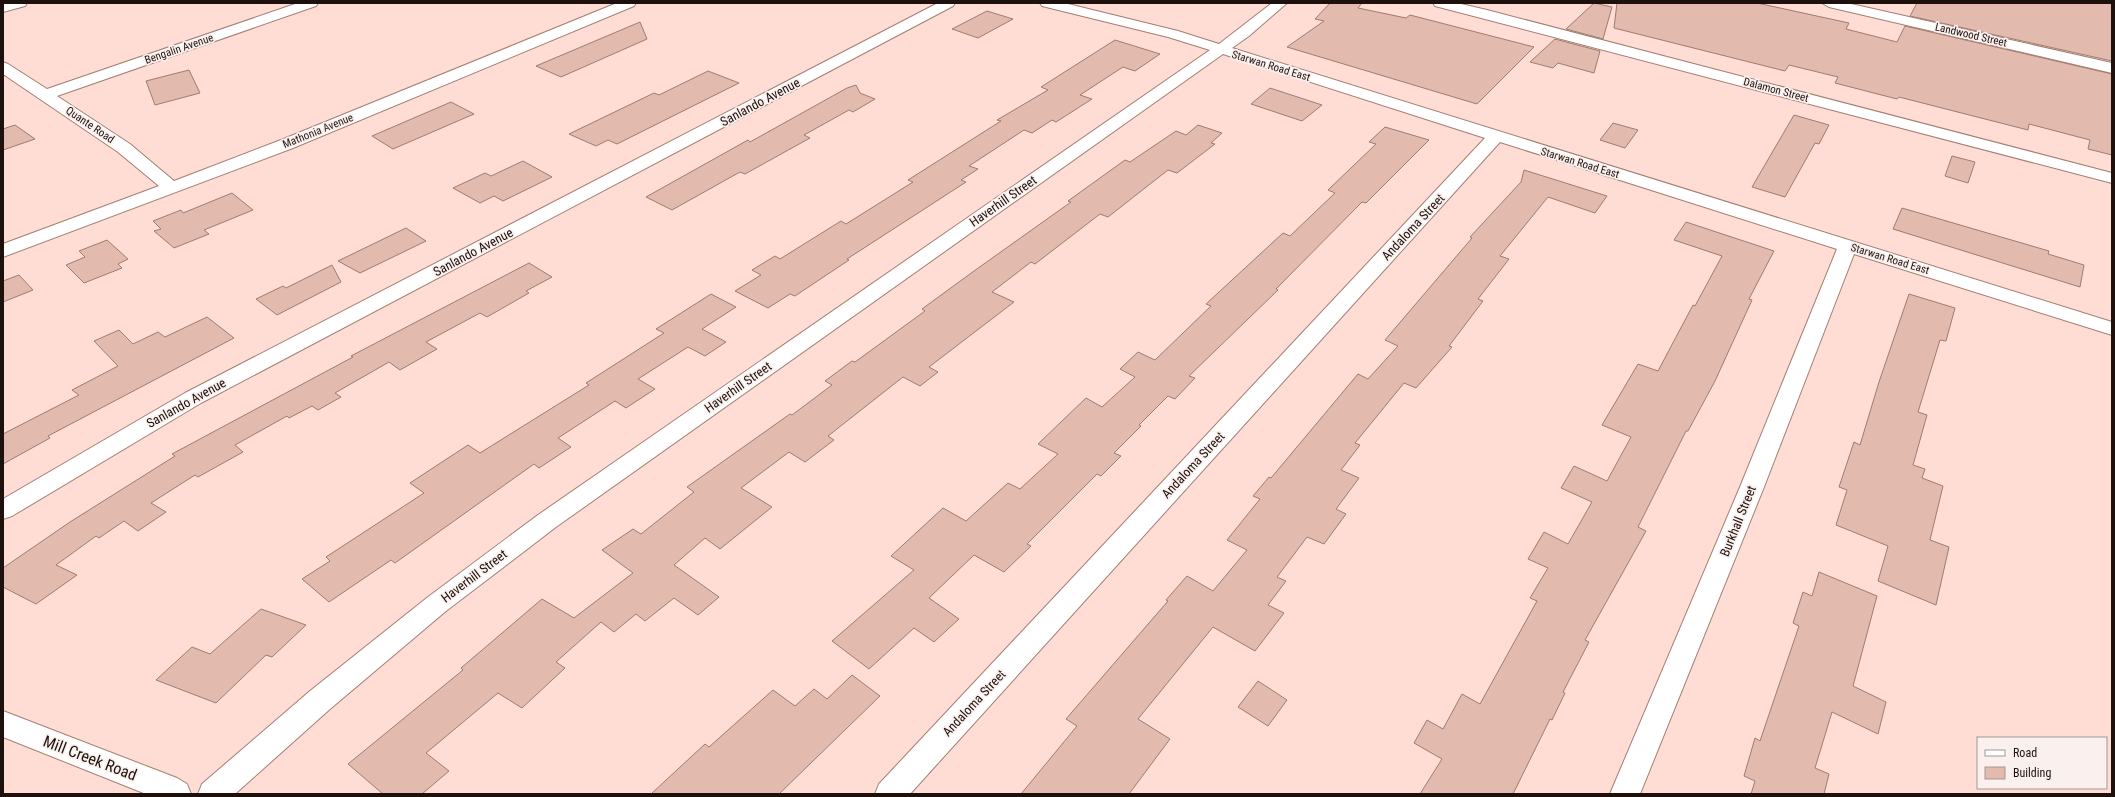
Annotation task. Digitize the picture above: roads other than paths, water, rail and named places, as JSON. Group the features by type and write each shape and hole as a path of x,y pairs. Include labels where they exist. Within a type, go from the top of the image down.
{"street":[{"path":"3,8 20,3"},
{"name":"Bengalin Avenue","path":"46,95 311,3"},
{"name":"Mathonia Avenue","path":"3,251 172,188 384,105 629,3"},
{"name":"Sanlando Avenue","path":"3,510 192,398 948,3"},
{"name":"Starwan Road East","path":"1047,3 1173,34 1219,50 2112,329"},
{"name":"Haverhill Street","path":"213,794 320,700 436,604 547,522 1244,33 1280,3"},
{"name":"Dalamon Street","path":"1440,3 2112,178"},
{"name":"Landwood Street","path":"1830,3 2112,68"},
{"name":"Quante Road","path":"3,67 124,148 172,188"},
{"name":"Andaloma Street","path":"890,794 1496,136"},
{"name":"Burkhall Street","path":"1625,794 1752,487 1848,246"},
{"name":"Mill Creek Road","path":"3,724 176,794"}]}
